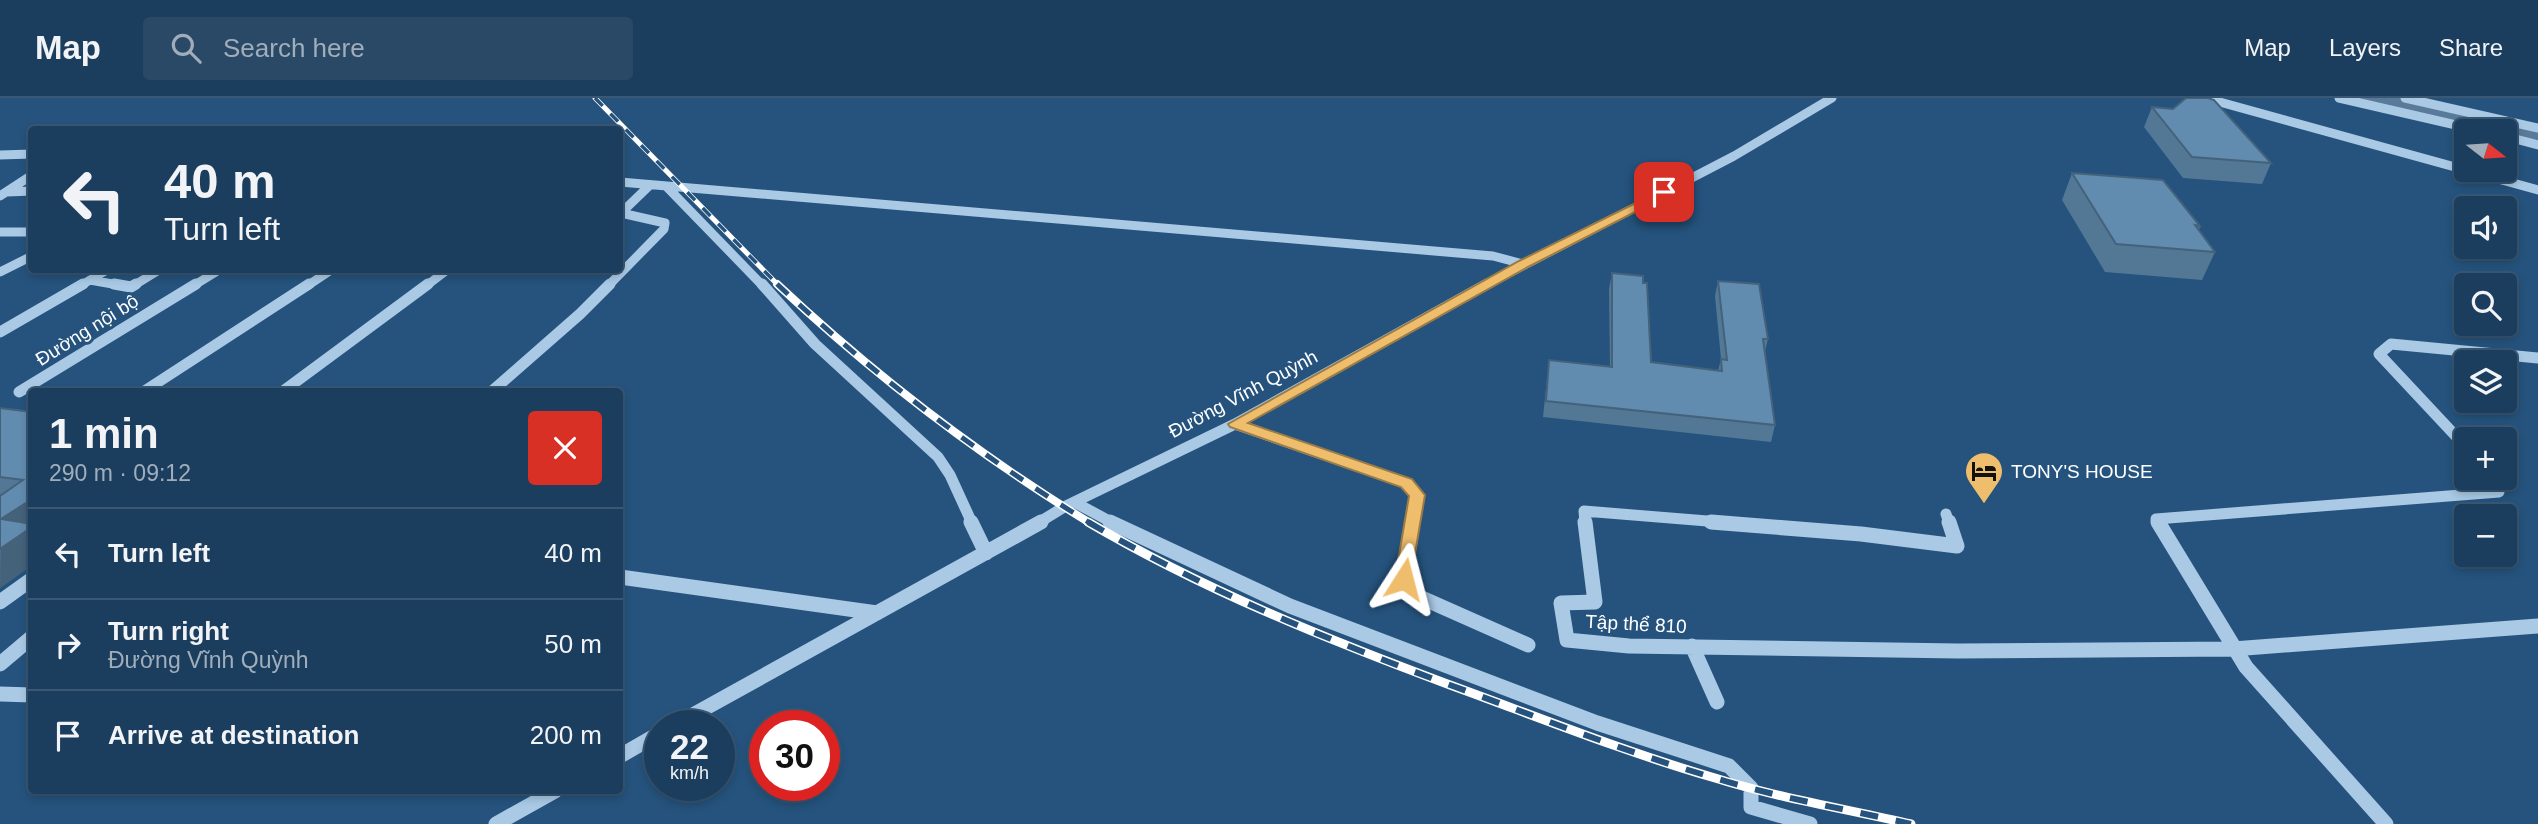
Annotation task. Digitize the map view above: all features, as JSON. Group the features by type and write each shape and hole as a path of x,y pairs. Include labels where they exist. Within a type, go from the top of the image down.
{"street":[{"name":"Đường Vĩnh Quỳnh","path":"702,710 1076,503 1236,424 1523,264 1734,156 1832,98"},
{"path":"2205,98 2538,190"},
{"path":"2339,98 2454,125"},
{"path":"2405,98 2538,128"},
{"path":"2517,139 2538,145"},
{"path":"0,155 28,154"},
{"path":"2,193 28,177"},
{"path":"623,182 1493,256 1523,264"},
{"path":"623,211 650,185"},
{"path":"666,186 787,310 815,344 938,457 950,475 986,553"},
{"path":"2,193 28,191"},
{"path":"623,213 665,223 664,229 623,270"},
{"path":"0,232 28,232"},
{"path":"0,272 28,258"},
{"path":"0,332 102,273"},
{"path":"90,280 131,287 154,273"},
{"name":"Đường nội bộ","path":"28,393 19,392 214,273"},
{"path":"149,388 326,273"},
{"path":"287,388 443,273"},
{"path":"496,388 580,314 621,273"},
{"path":"2454,434 2379,354 2391,344 2538,358"},
{"path":"1236,424 1406,483 1417,495 1404,579 1413,594 1528,645"},
{"path":"2386,824 2246,667 2156,519 2499,492 2498,490"},
{"path":"1076,503 1125,530 1290,606 1585,719 1729,766 1751,788 1751,807 1810,824"},
{"name":"Tập thể 810","path":"1946,514 1957,546 1861,534 1584,512 1595,602 1560,603 1567,640 1629,646 1958,651 2233,649 2538,626"},
{"path":"623,576 878,613"},
{"path":"0,602 25,589"},
{"path":"0,664 28,640"},
{"path":"1692,646 1717,702"},
{"path":"0,694 28,695"},
{"path":"623,753 644,742"},
{"path":"496,824 550,794"}],"building":[{"path":"2186,98 2214,100 2271,163 2192,157 2152,107 2173,109"},
{"path":"2072,173 2163,180 2200,226 2195,225 2215,252 2116,244"},
{"path":"1612,273 1643,276 1643,283 1647,283 1651,362 1722,371 1721,359 1727,360 1718,281 1759,284 1768,339 1763,339 1775,425 1546,401 1549,360 1612,367"},
{"path":"0,408 28,412 28,502 1,519 28,523 28,530 0,549 0,496 23,480 0,477"}],"waterway":[{"path":"2375,98 2538,135"}],"railway":[{"path":"595,98 622,126"},
{"path":"623,127 777,284"},
{"path":"777,284 851,350 928,412 1007,469 1090,523"},
{"path":"1088,522 1220,591 1311,631 1582,734 1739,785 1911,824"}],"place":[{"name":"TONY'S HOUSE","path":"1984,505"}],"route":[{"path":"1404,579 1417,495 1406,483 1347,460 1236,424 1523,264 1664,192"}]}
